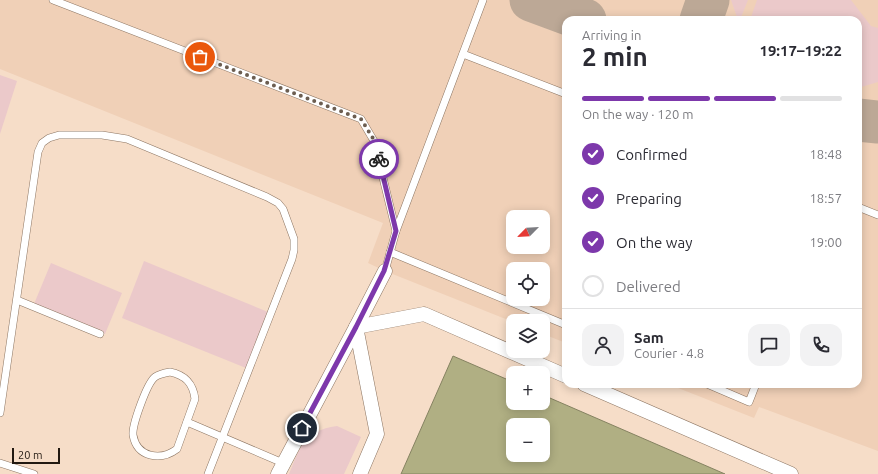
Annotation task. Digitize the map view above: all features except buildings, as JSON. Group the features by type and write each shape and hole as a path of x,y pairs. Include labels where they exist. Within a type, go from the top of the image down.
{"street":[{"path":"281,468 384,271"},
{"path":"356,327 424,314 562,374"},
{"path":"356,327 377,434 360,474"},
{"path":"593,388 791,474"}],"lane":[{"path":"53,0 361,119 374,140 396,231"},
{"path":"384,271 396,231 483,0"},
{"path":"463,54 562,92"},
{"path":"0,413 38,152 42,143 49,138 59,135 102,135 127,139 267,197 278,203 284,210 294,239 294,250 208,474"},
{"path":"862,209 878,215"},
{"path":"390,252 562,323"},
{"path":"17,300 100,334"},
{"path":"162,373 178,373 191,383 195,399 187,422 177,449 170,454 154,456 147,454 140,449 134,438 134,426 149,383 154,377 162,373"},
{"path":"716,388 749,402 754,388"},
{"path":"187,422 222,437 281,468"},
{"path":"0,463 34,474"}],"shaded area":[{"path":"0,0 878,0 878,451 759,407 754,418 678,388 862,388 862,16 562,16 562,341 550,337 550,314 506,314 506,319 368,263 383,223 0,69"},
{"path":"731,0 748,0 742,16 737,16"},
{"path":"757,0 851,0 871,26 878,28 878,82 862,87 862,16 751,16"},
{"path":"0,75 17,81 0,134"},
{"path":"144,261 268,312 246,368 122,318"},
{"path":"51,263 122,293 105,334 34,304"},
{"path":"453,356 506,379 506,410 550,410 550,398 725,474 401,474"},
{"path":"337,426 361,437 344,474 289,474 300,448 310,436 326,428"}],"taxiway":[{"path":"531,0 574,16"},
{"path":"702,16 708,0"},
{"path":"862,120 878,122"}],"way so far":[{"path":"200,57 361,119 374,140 379,159"}],"route":[{"path":"302,428 384,271 396,231 379,159"}]}
